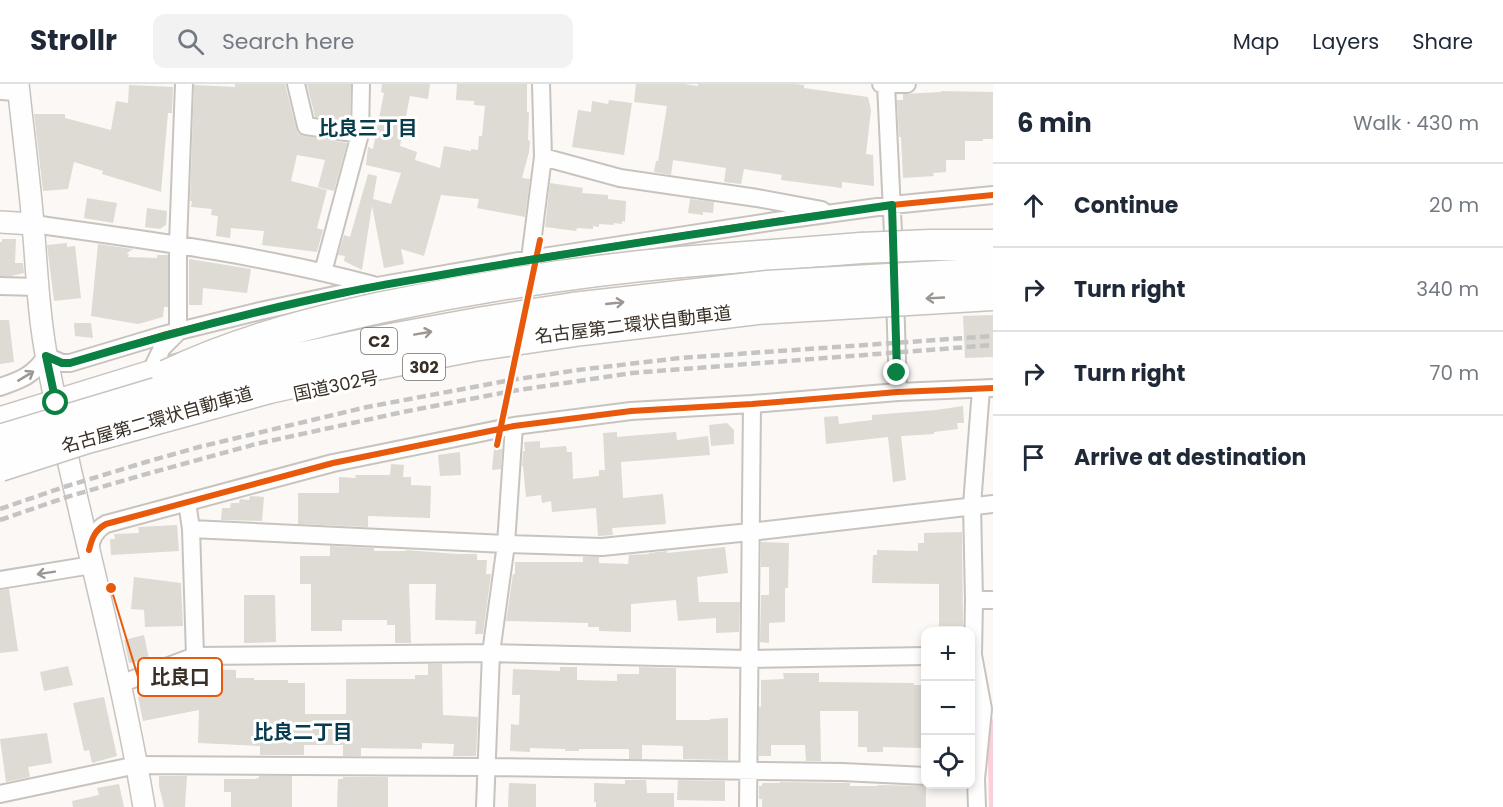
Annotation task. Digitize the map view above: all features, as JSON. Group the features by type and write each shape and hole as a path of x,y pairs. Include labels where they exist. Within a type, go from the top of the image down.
{"highway":[{"path":"0,421 149,375 243,351 499,297 580,285 758,268 930,245 993,245"},
{"path":"88,413 226,350 279,332 340,316 454,293 606,269 681,262 861,255"},
{"name":"名古屋第二環状自動車道","path":"0,440 176,387 277,363 483,322 573,308 767,286 993,273"},
{"name":"名古屋第二環状自動車道","path":"0,466 87,438 269,388 473,346 757,309 993,295"},
{"name":"国道302号","path":"0,478 67,456 260,403 436,365 673,329 860,314"}],"street":[{"path":"149,375 162,348 178,332 178,244 184,84"},
{"path":"296,84 306,126 360,134"},
{"path":"323,272 360,134 361,84"},
{"path":"530,259 543,157 541,84"},
{"path":"898,392 892,205 884,84 907,84"},
{"path":"12,89 33,224 37,287 46,356 120,684 144,807"},
{"path":"543,157 620,178 837,212"},
{"path":"46,356 62,363 70,363 260,311 377,286 530,259 764,222 892,205 993,195"},
{"path":"0,222 33,224 178,244 323,272 377,286"},
{"path":"0,286 37,287"},
{"path":"0,387 29,375 39,367 46,356"},
{"path":"90,558 93,537 106,524 333,463 514,426 631,411 987,388 972,505 973,627"},
{"path":"748,807 752,404"},
{"path":"485,807 491,653 506,544 514,426"},
{"path":"188,502 195,656"},
{"path":"191,529 602,547 993,504"},
{"path":"0,580 90,558"},
{"path":"974,600 993,600"},
{"path":"120,684 195,656 491,653 748,659 921,656"},
{"path":"975,665 988,709 975,769"},
{"path":"0,794 137,765 486,767 842,772 921,776"},
{"path":"975,789 977,807"}],"shaded area":[{"path":"987,719 993,719 993,807 989,807"}],"building":[{"path":"235,84 285,84 298,133 347,143 334,191 318,187 325,160 297,155 291,181 327,190 317,228 323,230 317,252 262,245 264,231 231,228 230,238 216,236 218,216 211,215 212,209 191,207 194,85 235,87"},
{"path":"307,84 351,84 350,122 315,117"},
{"path":"382,84 430,84 428,99 410,96 400,146 417,152 415,160 440,168 444,146 471,151 471,149 478,150 479,136 482,136 485,106 474,105 474,101 456,100 457,84 527,84 528,140 530,141 522,178 530,179 525,217 477,208 479,199 441,195 424,256 401,249 404,264 384,268 372,206 362,270 344,261 345,256 338,255 344,235 350,237 368,174 377,176 373,199 391,204 401,173 366,165 368,147 373,149 384,93 381,92"},
{"path":"636,84 698,86 698,84 795,84 804,85 804,88 868,97 871,110 866,154 873,155 874,186 842,182 842,188 781,180 782,175 744,169 741,184 724,182 726,168 673,160 671,175 654,172 667,106 634,102"},
{"path":"129,85 173,87 172,113 168,113 161,192 102,174 103,171 74,162 68,189 43,191 34,114 65,114 65,118 111,130 116,101 128,103"},
{"path":"941,91 993,92 993,139 965,141 965,160 946,160 946,172 933,173 934,176 903,178 897,100 903,100 903,94"},
{"path":"609,100 632,103 624,155 572,147 578,110 591,112 592,101 608,104"},
{"path":"550,183 583,188 582,193 608,195 608,199 626,201 625,222 614,223 614,225 599,224 599,227 593,226 593,229 577,228 576,231 545,227"},
{"path":"87,198 117,203 113,223 84,218"},
{"path":"690,199 714,202 713,213 703,212 703,215 688,213"},
{"path":"147,208 167,211 166,225 160,229 145,227"},
{"path":"2,239 16,239 15,263 23,263 24,273 0,276 0,242"},
{"path":"67,243 67,247 75,246 81,298 54,301 47,245"},
{"path":"98,244 133,249 126,254 129,254 128,257 157,258 157,255 168,255 168,307 164,307 163,317 138,324 91,316"},
{"path":"189,259 251,269 247,293 203,288 202,305 189,305"},
{"path":"993,315 993,357 965,358 963,316"},
{"path":"0,320 9,320 14,362 0,364"},
{"path":"74,323 91,323 93,338 75,336"},
{"path":"963,406 964,423 957,423 958,429 934,432 934,434 901,436 906,480 893,482 888,437 826,444 824,417 838,416 839,424 872,420 872,415"},
{"path":"727,423 734,430 734,444 711,446 709,425"},
{"path":"617,432 617,437 676,432 677,440 708,436 710,455 621,462 623,498 663,494 666,524 612,528 613,535 598,536 596,508 552,512 551,501 542,503 541,495 526,497 522,466 524,442 540,441 540,448 566,446 567,452 572,452 573,479 599,476 599,470 605,470 603,433"},
{"path":"494,448 502,449 501,469 492,470"},
{"path":"460,452 461,475 440,476 438,455"},
{"path":"391,464 404,465 403,477 411,477 411,485 431,486 430,518 368,516 368,527 298,524 298,493 339,493 339,477 390,475"},
{"path":"250,496 264,497 262,521 221,520 222,508 230,508 231,503 239,503 240,499 249,500"},
{"path":"177,525 179,551 111,555 110,539 115,539 114,534 139,533 138,527"},
{"path":"962,532 963,626 939,626 939,584 872,583 873,555 877,555 877,550 918,551 918,543 924,543 924,533"},
{"path":"761,542 789,543 785,622 769,623 769,643 760,642 761,595 769,595 769,567 761,567"},
{"path":"330,546 374,548 374,551 406,550 477,554 477,560 487,560 486,574 491,574 483,634 475,634 476,621 435,620 436,584 409,584 411,643 395,643 395,625 387,625 387,620 342,620 342,631 311,631 311,584 300,584 300,556 330,556"},
{"path":"725,547 728,573 697,577 699,602 740,602 739,632 716,633 716,618 678,621 676,600 631,604 631,632 599,631 599,627 588,627 588,623 506,621 513,574 515,574 515,562 583,562 583,557 599,557 599,563 628,564 629,555"},
{"path":"134,577 181,583 183,626 145,627 144,610 131,609"},
{"path":"9,589 18,651 0,653 0,590"},
{"path":"244,595 275,595 276,642 244,643"},
{"path":"144,635 149,659 129,663 124,640"},
{"path":"428,664 442,664 443,715 478,717 476,756 453,756 454,744 422,743 422,749 361,748 361,756 343,756 343,745 304,745 304,755 260,755 260,746 198,743 199,710 143,721 138,697 171,690 171,676 189,669 236,670 236,678 305,683 305,714 346,714 346,679 415,679 415,675 428,675"},
{"path":"68,666 73,685 44,691 40,672"},
{"path":"560,667 577,667 577,680 617,681 617,674 639,674 639,667 676,668 676,720 728,718 728,760 683,759 683,746 642,745 642,759 629,759 629,749 565,751 565,749 530,748 530,752 510,751 511,724 519,725 520,695 512,695 513,669 560,671"},
{"path":"783,673 819,673 819,682 921,685 921,748 883,747 883,752 867,752 867,747 858,747 858,711 820,711 821,761 806,761 805,745 771,745 771,756 759,756 761,680 784,679"},
{"path":"104,697 117,756 92,763 89,750 84,751 73,703"},
{"path":"47,733 52,763 28,767 30,777 6,782 0,739"},
{"path":"159,776 187,776 185,807 164,807"},
{"path":"259,776 292,776 292,807 231,807 231,792 224,792 224,779 254,779"},
{"path":"343,777 388,777 388,807 337,807 338,779 343,779"},
{"path":"625,780 646,780 647,793 674,793 674,807 596,807 594,783 625,784"},
{"path":"678,780 725,781 725,801 677,800"},
{"path":"509,783 536,784 536,807 508,807"},
{"path":"762,783 921,786 921,789 926,789 926,807 762,807 762,799 759,799 759,786 762,786"},
{"path":"119,784 124,807 73,807 72,801 99,795 97,788"}],"railway":[{"path":"0,509 64,487 199,447 367,407 511,380 680,358 993,336"},
{"path":"0,520 67,497 256,444 512,391 632,373 993,345"}],"cycle path":[{"path":"46,356 62,363 70,363 163,335 260,311 377,286 530,259 776,221 892,205 993,195"},
{"path":"497,445 540,240"},
{"path":"89,550 95,535 106,524 333,463 514,426 631,411 898,392 993,388"}],"place":[{"name":"比良口","path":"111,588"}],"district":[{"name":"比良三丁目","path":"368,128"},
{"name":"比良二丁目","path":"303,732"}],"route":[{"path":"56,403 46,356 62,363 70,363 163,335 377,286 530,259 892,205 897,373"}]}
